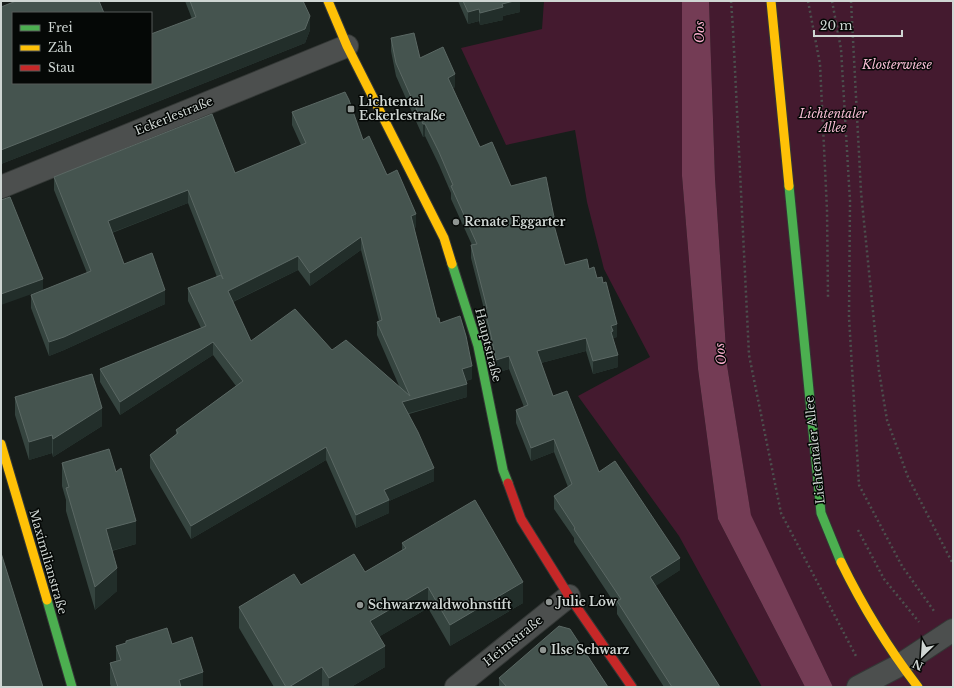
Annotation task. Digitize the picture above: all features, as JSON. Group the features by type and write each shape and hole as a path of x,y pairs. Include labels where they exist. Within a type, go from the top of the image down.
{"main road":[{"name":"Hauptstraße","path":"328,1 347,46 444,238 478,346 503,470 521,519 569,596 632,687"},
{"name":"Lichtentaler Allee","path":"771,1 821,513 836,553 855,592 876,629 900,665 918,687"},
{"name":"Maximilianstraße","path":"1,444 72,687"}],"street":[{"name":"Eckerlestraße","path":"1,187 347,46"},
{"name":"Heimstraße","path":"456,687 569,596"},
{"path":"863,684 900,665 945,635"}],"path":[{"path":"731,1 749,356 781,513 863,684"},
{"path":"808,1 820,64 827,210 828,302"},
{"path":"832,1 841,49 850,201 849,317 859,485 902,566 945,635"},
{"path":"851,1 861,192 879,371 887,420 908,477 953,564"},
{"path":"856,526 884,579 945,635"}],"green space":[{"path":"544,1 682,1 682,176 698,369 718,519 805,687 762,687 679,536 578,396 650,357 604,269 587,202 575,130 506,145 461,48 542,29"},
{"name":"Lichtentaler Allee","path":"709,1 953,1 953,687 833,687 751,516 727,365 715,178"}],"water":[{"name":"Oos","path":"682,1 709,1 715,178 727,365 751,515 833,687 805,687 718,519 698,369 682,176"}],"building":[{"path":"16,1 99,1 104,12 12,12 12,84 152,84 152,34 196,17 190,1 303,1 310,16 305,29 1,150 1,7"},
{"path":"463,1 514,1 502,4 503,7 480,13 479,9 468,12"},
{"path":"414,33 420,58 443,47 455,74 448,78 480,147 492,142 511,186 546,177 554,217 552,218 565,265 587,259 589,269 594,267 597,278 602,277 603,283 606,282 617,324 611,326 613,331 611,332 618,355 593,361 586,338 537,351 553,396 567,391 599,472 615,461 680,558 650,577 720,687 672,687 617,601 621,599 574,529 575,528 554,496 572,484 554,439 531,448 516,410 528,405 509,356 496,360 484,309 487,308 471,245 477,244 451,186 453,185 439,152 425,124 423,124 396,63 391,38"},
{"path":"345,92 363,140 369,136 387,175 397,170 416,214 411,216 437,318 439,318 440,323 460,316 472,366 462,369 467,384 402,402 418,432 434,468 384,490 389,500 356,515 326,447 191,526 150,455 178,433 176,430 243,381 213,342 120,402 100,369 206,326 188,288 221,275 223,279 188,190 108,221 124,264 152,253 165,290 64,337 49,342 31,295 91,271 54,177 212,114 235,173 306,143 292,112","holes":["361,237 382,320 377,322 410,396 346,340 332,350 295,309 251,341 228,291 298,256 310,273"]},
{"path":"10,197 43,279 1,294 1,200"},
{"path":"92,374 102,408 53,439 52,435 29,442 15,397"},
{"path":"109,449 116,472 121,468 136,521 106,529 117,568 95,587 66,488 69,487 62,463"},
{"name":"Schwarzwaldwohnstift","path":"475,500 523,582 450,625 428,587 370,621 385,646 329,678 322,667 289,687 286,687 239,607 294,574 301,585 354,554 365,572 406,548 402,543"},
{"path":"1,553 43,687 1,687"},
{"path":"559,626 570,629 608,687 507,687 499,678"},
{"path":"167,628 172,644 192,637 203,672 179,680 181,687 118,687 110,663 121,660 116,646 126,643 126,641"}],"traffic: fast":[{"path":"789,186 821,513 841,562"},
{"path":"452,264 478,346 503,470 508,483"},
{"path":"47,600 72,687"}],"traffic: slow":[{"path":"328,1 347,46 444,238 452,264"},
{"path":"771,1 789,186"},
{"path":"1,444 47,600"},
{"path":"841,562 876,627 918,687"}],"traffic: jam":[{"path":"508,483 521,519 569,596 632,687"}],"place":[{"name":"Lichtental Eckerlestraße","path":"351,109"},
{"name":"Renate Eggarter","path":"456,222"},
{"name":"Julie Löw","path":"549,602"},
{"name":"Schwarzwaldwohnstift","path":"360,605"},
{"name":"Ilse Schwarz","path":"543,650"}],"park label":[{"name":"Klosterwiese","path":"897,65"}]}
